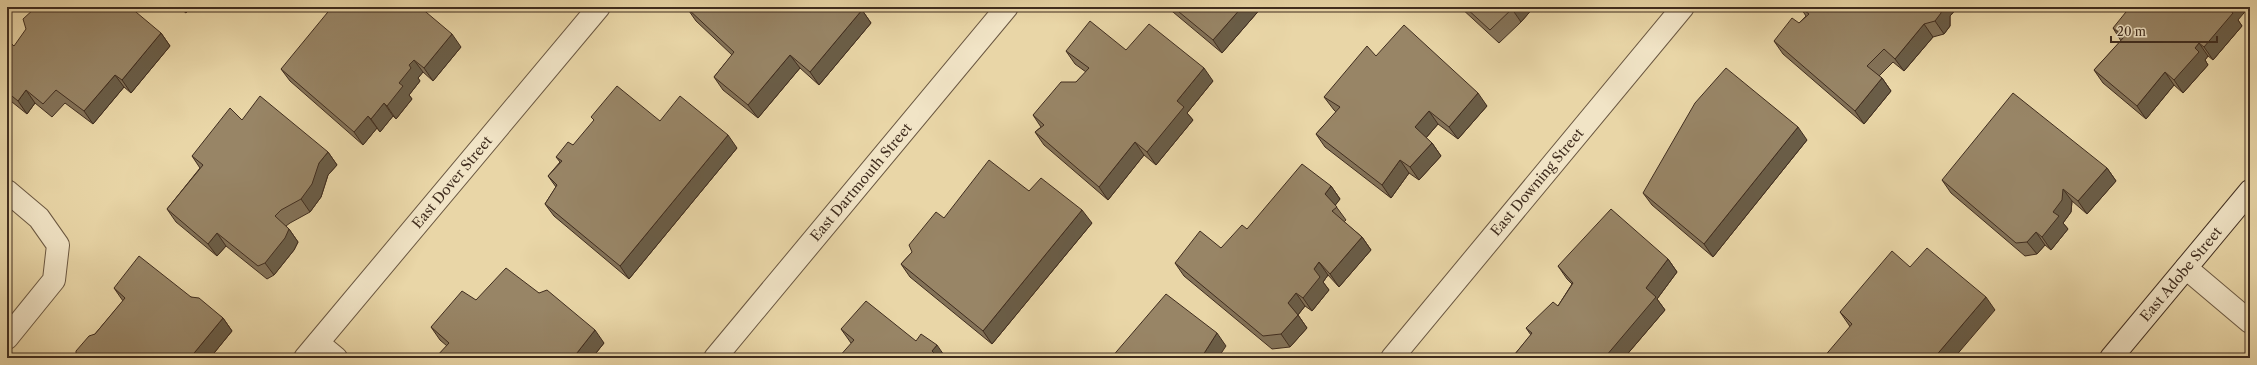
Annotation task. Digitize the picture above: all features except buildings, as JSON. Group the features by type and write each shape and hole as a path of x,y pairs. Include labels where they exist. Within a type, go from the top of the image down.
{"street":[{"name":"East Dover Street","path":"311,350 599,7"},
{"name":"East Dartmouth Street","path":"715,358 1008,7"},
{"name":"East Downing Street","path":"1392,358 1683,7"},
{"path":"7,191 39,218 58,245 54,280 7,338"},
{"name":"East Adobe Street","path":"2111,358 2250,191"},
{"path":"2186,268 2250,322"},
{"path":"311,350 336,358"}]}
